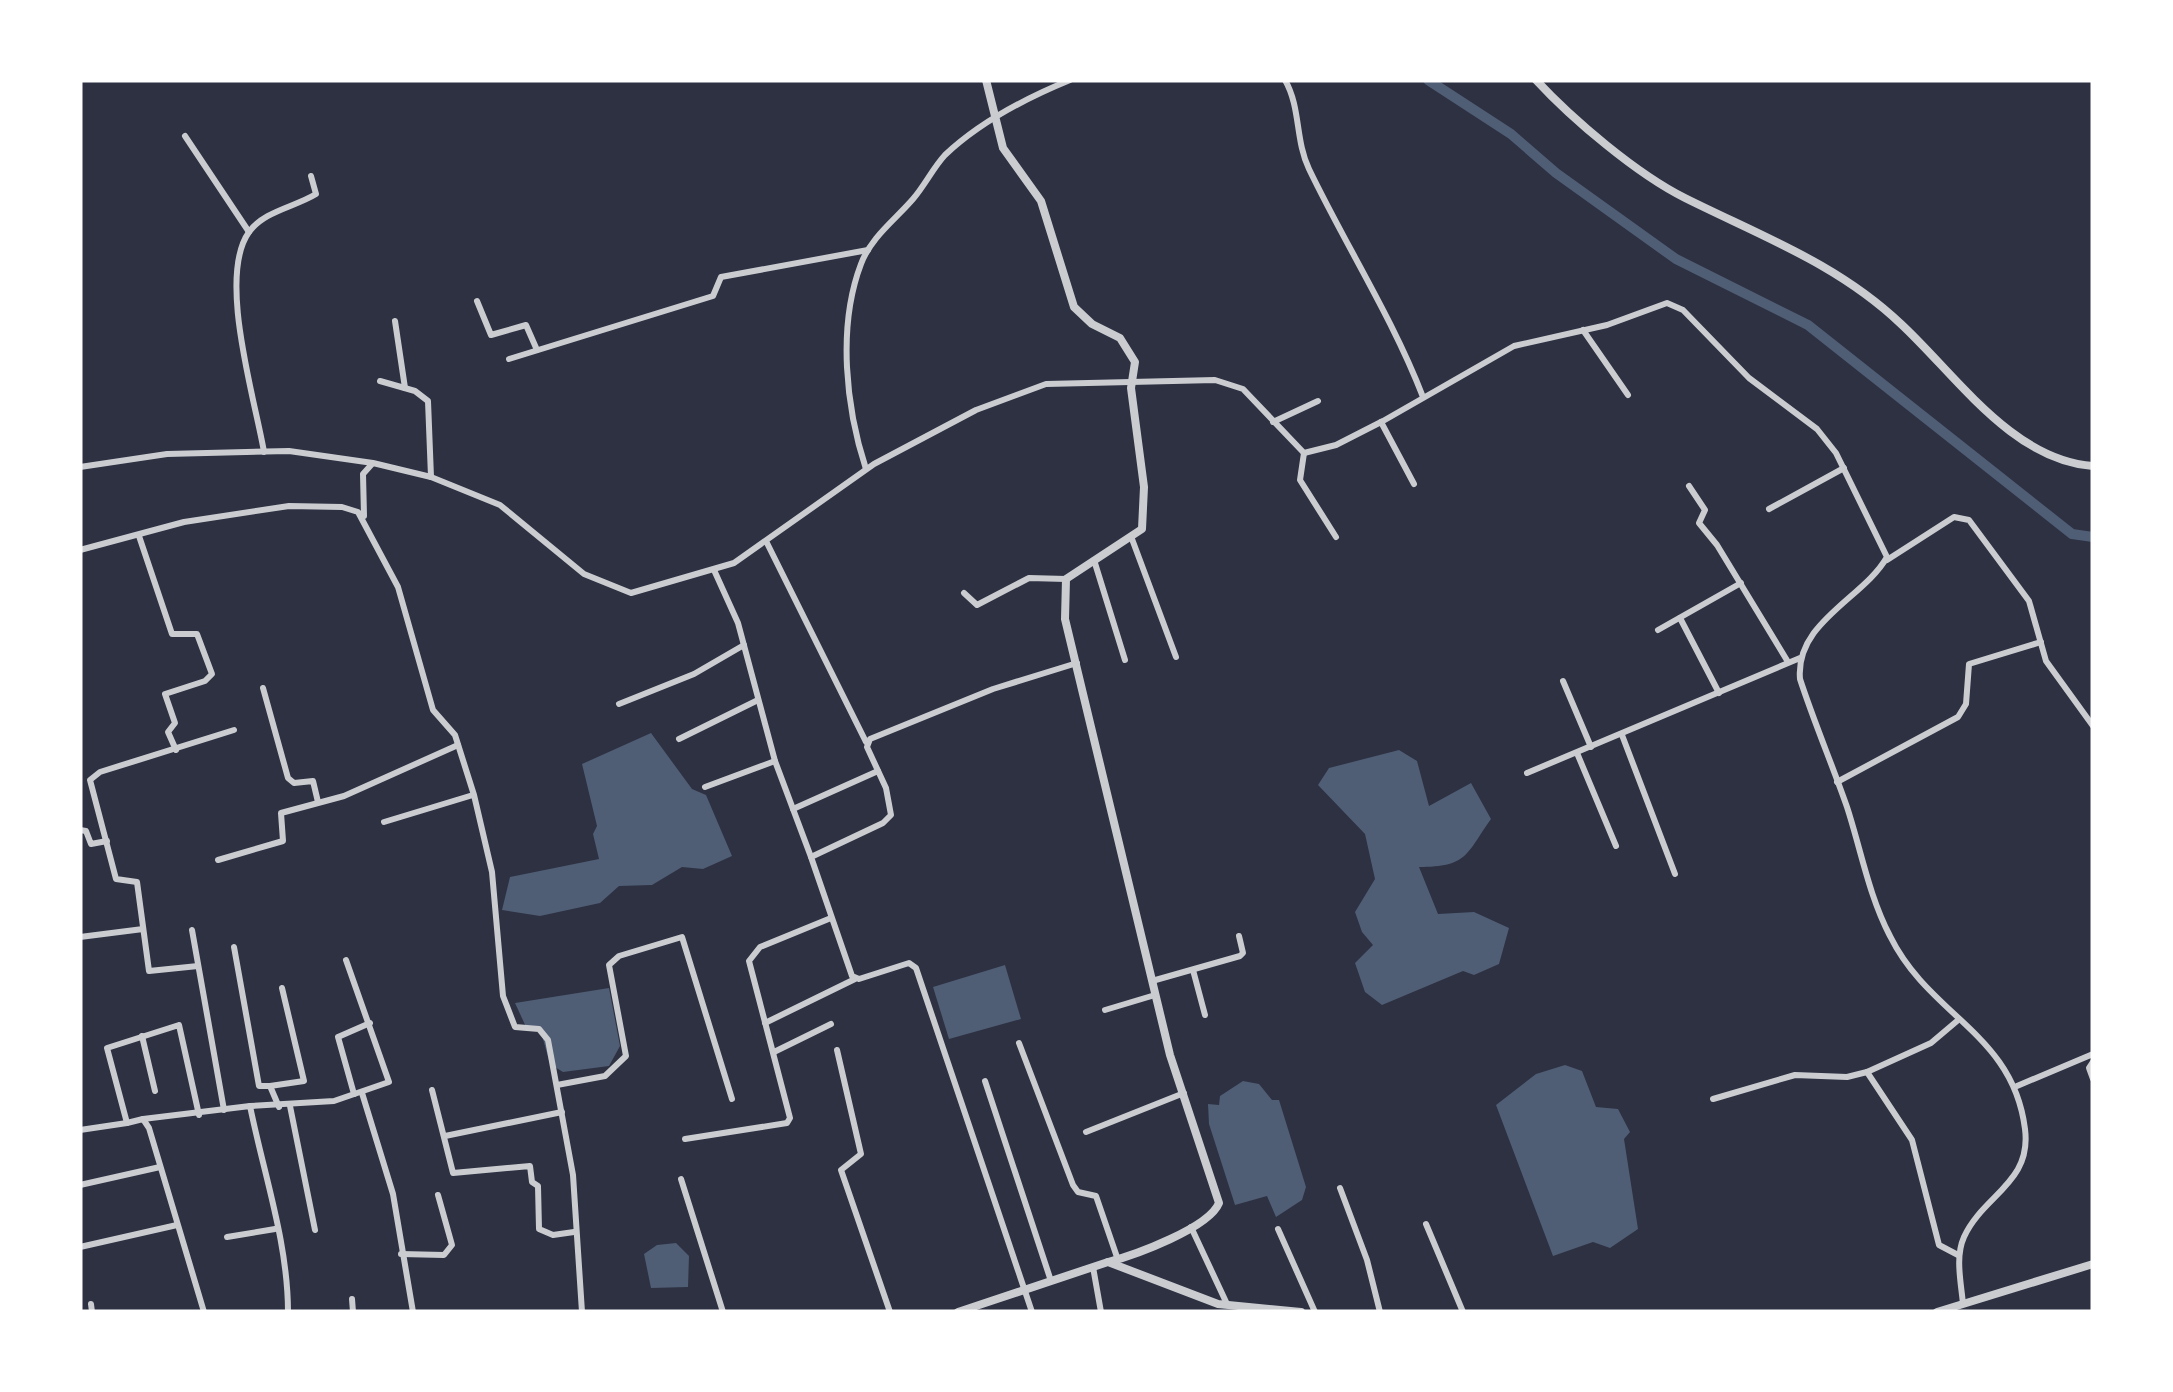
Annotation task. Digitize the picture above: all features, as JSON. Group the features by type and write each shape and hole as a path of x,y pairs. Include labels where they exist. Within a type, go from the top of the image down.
{"street":[{"path":"964,592 977,605 1030,578 1066,579 1132,539 1145,519 1133,382 1135,362 1129,346 1092,324 1074,307 1041,201 1003,148 986,80"},
{"path":"866,469 853,429 849,392 850,309 861,263 944,157 994,118 1070,80"},
{"path":"1285,80 1295,101 1310,170 1378,295 1423,397"},
{"path":"1536,80 1655,180 1826,264 1902,324 2015,434 2050,455 2093,466"},
{"path":"185,136 249,232"},
{"path":"264,452 236,288 236,267 249,232 268,216 316,194 310,176"},
{"path":"509,359 713,296 721,278 869,250"},
{"path":"478,302 492,335 527,325 537,350"},
{"path":"1304,453 1336,445 1514,346 1583,330 1666,303 1682,310 1749,378 1817,429 1844,468 1886,561"},
{"path":"395,321 405,388"},
{"path":"1583,330 1628,395"},
{"path":"80,466 167,454 289,450 373,463 430,477 500,505 584,574 631,593 714,570 766,541 866,469 976,410 1046,384 1215,380 1243,389 1304,453"},
{"path":"380,381 428,400 430,477"},
{"path":"1273,422 1318,400"},
{"path":"1380,422 1414,484"},
{"path":"1304,453 1300,480 1336,537"},
{"path":"373,463 363,474 360,507 398,587 433,710 458,744 474,794 492,872 503,996 515,1027 539,1030 548,1040 573,1174 582,1312"},
{"path":"1769,510 1844,468"},
{"path":"1690,486 1706,510 1699,524 1741,582 1788,662"},
{"path":"80,550 184,522 288,506 342,507 358,512 366,522"},
{"path":"1959,1307 1958,1255 1972,1224 2003,1194 2022,1162 2026,1132 2017,1086 1995,1050 1938,1002 1890,937 1800,679 1801,657 1830,614 1886,561 1954,517 1964,516 2029,601 2059,684 2093,726"},
{"path":"139,536 172,634 199,637 212,674 206,681 165,694 174,721 168,732 176,750"},
{"path":"1132,539 1176,658"},
{"path":"766,541 866,742 892,806 891,815 883,823 811,856"},
{"path":"1094,559 1125,660"},
{"path":"714,570 744,645 774,761 855,978"},
{"path":"958,1312 1113,1261 1192,1228 1209,1218 1219,1203 1155,995 1066,619 1066,579"},
{"path":"1658,630 1741,582"},
{"path":"1680,618 1719,694"},
{"path":"1838,782 1958,717 1966,704 1969,664 2041,642"},
{"path":"620,704 694,674 744,645"},
{"path":"1527,773 1801,657"},
{"path":"866,742 993,688 1077,663"},
{"path":"1564,680 1591,748"},
{"path":"264,688 288,778 294,783 312,780 318,802"},
{"path":"679,739 758,700"},
{"path":"198,966 149,971 136,880 116,879 90,780 234,730"},
{"path":"1622,735 1675,874"},
{"path":"218,860 283,841 281,813 406,772 458,744"},
{"path":"1577,753 1616,846"},
{"path":"704,788 774,761"},
{"path":"793,809 878,771"},
{"path":"384,822 474,794"},
{"path":"80,830 86,832 91,844 107,842"},
{"path":"685,1139 787,1122 790,1113 750,970 752,953 831,918"},
{"path":"80,937 144,929"},
{"path":"192,930 224,1110"},
{"path":"1152,982 1240,956 1244,953 1239,936"},
{"path":"557,1085 605,1076 626,1056 608,965 619,956 682,937 732,1098"},
{"path":"234,947 260,1086 304,1081 282,988"},
{"path":"80,1130 250,1106 290,1106 358,1094 390,1077 346,960"},
{"path":"765,1023 855,978 906,963 916,968 1032,1312"},
{"path":"1193,970 1205,1015"},
{"path":"1105,1010 1155,995"},
{"path":"1713,1100 1795,1075 1847,1077 1867,1072 1932,1043 1958,1021"},
{"path":"370,1023 338,1038 393,1194 414,1312"},
{"path":"774,1052 831,1024"},
{"path":"127,1122 107,1048 183,1028 199,1114"},
{"path":"142,1036 155,1091"},
{"path":"1020,1043 1073,1185 1078,1192 1096,1196 1113,1261"},
{"path":"837,1050 860,1154 841,1170 890,1312"},
{"path":"2017,1086 2093,1054"},
{"path":"2093,1062 2089,1068 2093,1079"},
{"path":"1867,1072 1912,1140 1939,1245 1958,1255"},
{"path":"984,1081 1050,1281"},
{"path":"270,1086 280,1107"},
{"path":"432,1090 453,1173 530,1166 532,1182 538,1186 539,1229 553,1234 574,1232"},
{"path":"1086,1132 1184,1092"},
{"path":"250,1106 276,1229 287,1261 288,1312"},
{"path":"290,1106 316,1230"},
{"path":"445,1136 562,1112"},
{"path":"143,1119 204,1312"},
{"path":"80,1185 160,1167"},
{"path":"680,1179 723,1312"},
{"path":"1340,1188 1368,1260 1380,1312"},
{"path":"401,1254 444,1256 450,1252 452,1245 438,1194"},
{"path":"80,1247 177,1224"},
{"path":"1426,1224 1463,1312"},
{"path":"1192,1228 1222,1307"},
{"path":"227,1237 276,1229"},
{"path":"1278,1229 1315,1312"},
{"path":"1113,1261 1222,1307 1300,1312"},
{"path":"1938,1312 2093,1264"},
{"path":"1094,1267 1101,1312"},
{"path":"352,1298 353,1312"}],"water":[{"path":"651,733 692,789 706,795 732,856 703,869 682,867 652,885 619,886 600,903 540,916 502,910 510,877 599,859 593,834 597,826 582,764"},
{"path":"1399,750 1417,761 1429,806 1471,783 1491,819 1470,850 1457,861 1419,867 1438,914 1474,912 1509,928 1499,964 1474,975 1463,971 1382,1005 1365,992 1355,963 1373,945 1362,932 1355,912 1375,879 1365,834 1318,785 1329,768"},
{"path":"1005,965 1021,1019 949,1039 933,987"},
{"path":"609,988 620,1046 609,1066 563,1072 550,1064 541,1032 527,1029 515,1003"},
{"path":"1565,1065 1582,1071 1596,1107 1618,1109 1630,1132 1624,1139 1638,1229 1610,1248 1593,1242 1553,1256 1496,1105 1536,1074"},
{"path":"1243,1081 1259,1084 1272,1100 1279,1100 1306,1187 1302,1200 1276,1217 1267,1196 1235,1205 1209,1124 1208,1104 1219,1105 1220,1096"},
{"path":"676,1243 689,1256 688,1287 651,1288 644,1254 657,1245"}],"waterway":[{"path":"1428,80 1511,134 1556,173 1676,259 1808,325 2072,534 2093,537"}]}
